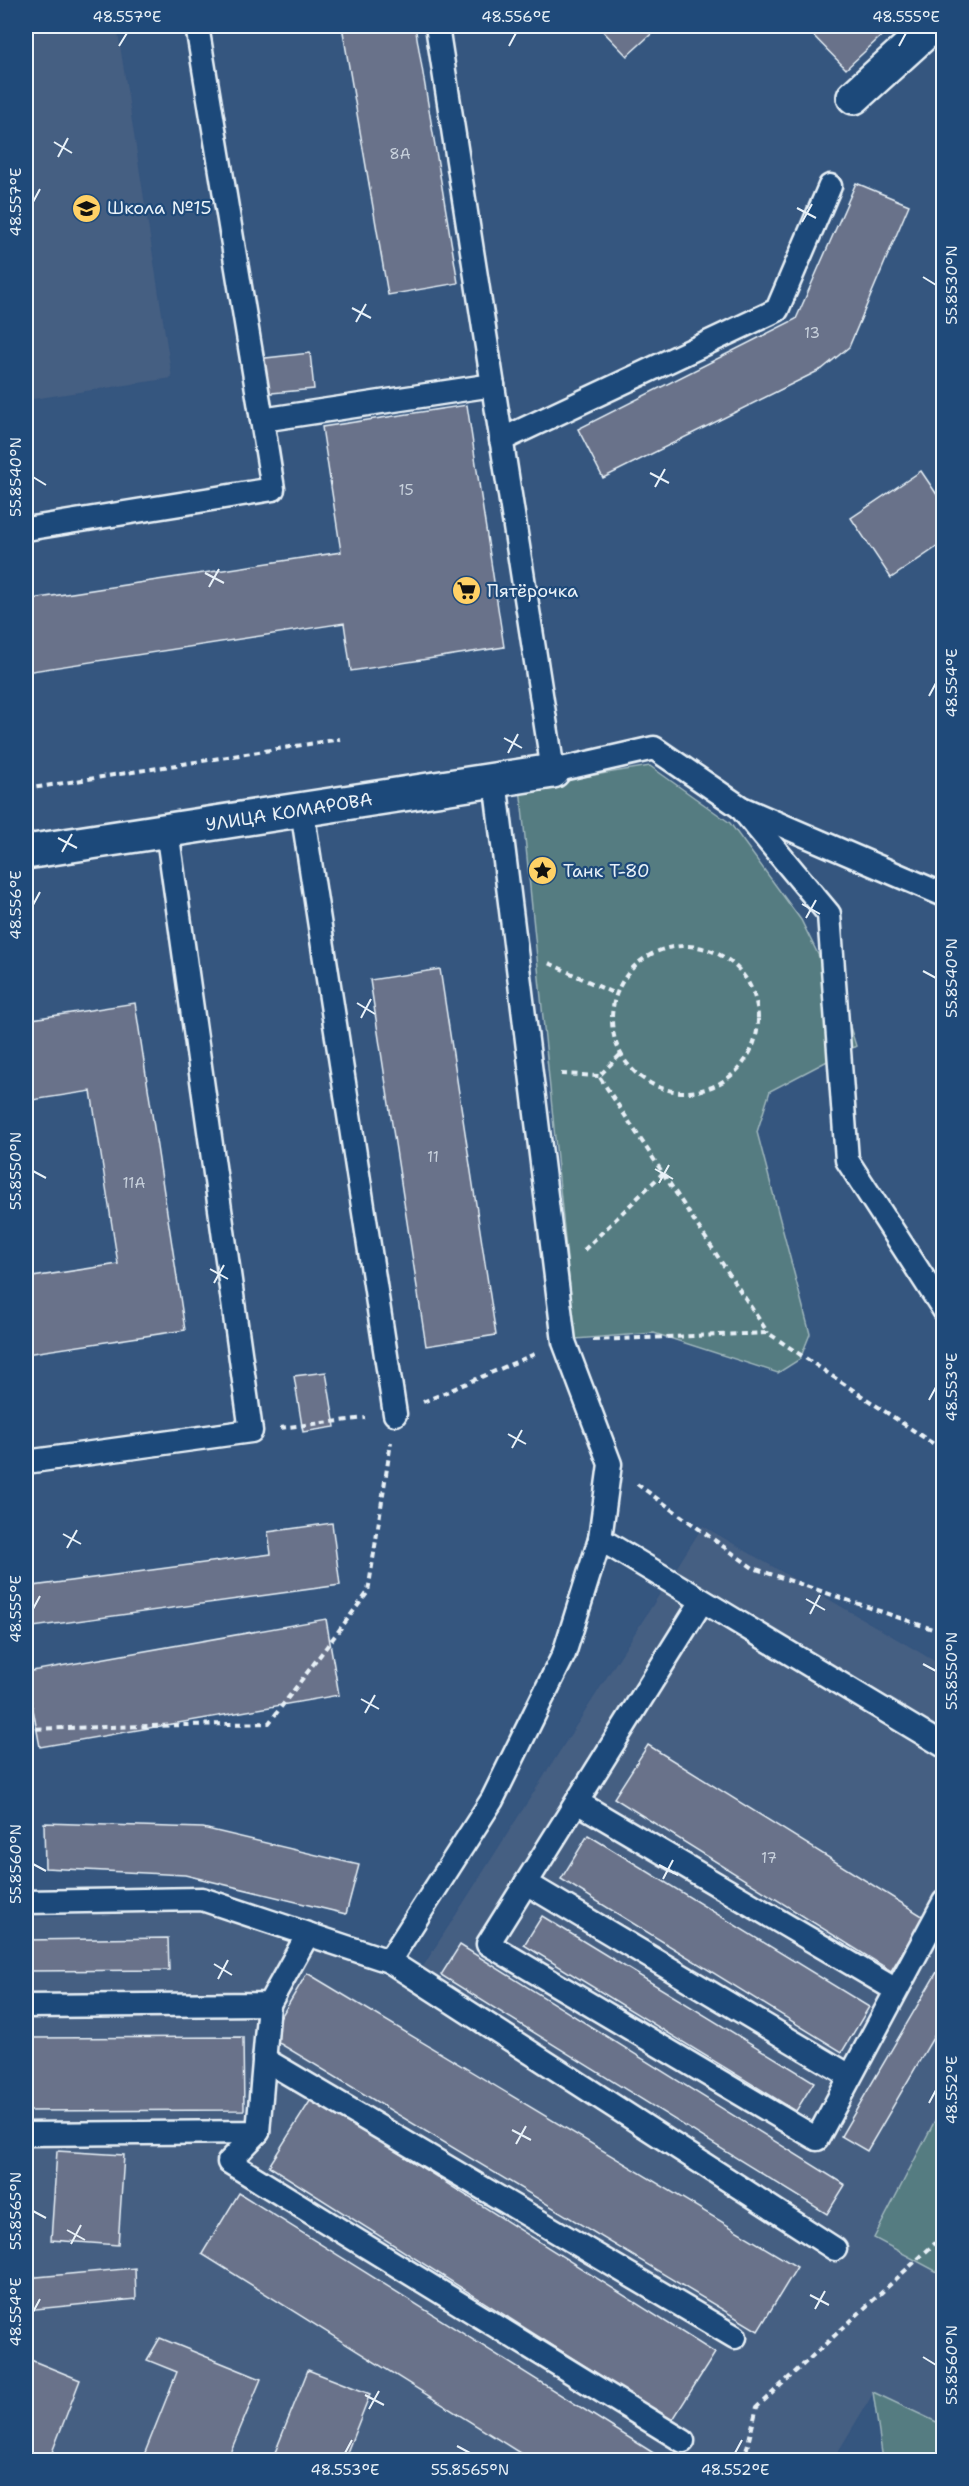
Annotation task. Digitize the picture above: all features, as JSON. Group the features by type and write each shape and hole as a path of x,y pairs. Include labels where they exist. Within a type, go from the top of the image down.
{"street":[{"path":"854,97 932,26"},
{"name":"УЛИЦА КОМАРОВА","path":"26,852 553,771"}],"lane":[{"path":"26,529 273,489 197,26"},
{"path":"437,26 553,771 654,748 740,807 944,894"},
{"path":"501,440 777,310 830,186"},
{"path":"262,420 493,385"},
{"path":"389,1961 497,1789 564,1654 600,1539 610,1464 564,1342 495,780"},
{"path":"740,807 829,915 847,1160 944,1310"},
{"path":"302,810 395,1414"},
{"path":"26,1462 251,1431 168,830"},
{"path":"600,1539 944,1746"},
{"path":"702,1601 488,1944 817,2139 944,1902"},
{"path":"577,1802 896,1990"},
{"path":"526,1883 850,2076"},
{"path":"26,1902 202,1899 389,1961 835,2248"},
{"path":"308,1934 269,2004 258,2132 229,2162 684,2441"},
{"path":"26,2006 269,2004"},
{"path":"264,2059 735,2337"},
{"path":"26,2134 258,2132"}],"path":[{"path":"26,789 340,739"},
{"path":"688,946 717,953 741,971 756,999 758,1029 748,1058 727,1080 699,1092 668,1091 640,1078 620,1055 611,1025 616,994 632,968 657,951 688,946"},
{"path":"515,948 616,994"},
{"path":"531,1072 599,1076 620,1055"},
{"path":"599,1076 768,1333 944,1451"},
{"path":"556,1277 663,1173"},
{"path":"251,1431 395,1414 564,1342 768,1333"},
{"path":"26,1730 269,1723 368,1592 395,1414"},
{"path":"610,1464 753,1568 944,1634"},
{"path":"744,2460 757,2407 944,2235"}],"shaded area":[{"name":"Школа №15","path":"26,26 117,26 172,378 26,400"},
{"path":"703,1526 943,1666 943,2105 874,2238 943,2275 943,2425 874,2392 833,2460 26,2460 26,1918 238,1908 410,1987"}],"green space":[{"path":"650,766 730,823 801,920 844,1007 856,1046 770,1091 757,1132 810,1334 800,1359 778,1373 654,1333 575,1339 520,787"},
{"path":"943,2105 943,2275 874,2238"},
{"path":"873,2392 943,2425 943,2460 883,2460"}],"building":[{"path":"342,26 415,26 458,283 388,295"},
{"path":"598,26 660,26 627,56"},
{"path":"804,26 892,26 846,69"},
{"path":"856,183 909,205 849,347 822,369 603,478 578,429 796,319"},
{"path":"310,353 314,389 261,394 257,359"},
{"path":"467,405 504,647 351,671 344,623 26,672 26,600 341,552 322,427"},
{"path":"921,471 944,505 944,542 891,578 851,518"},
{"path":"440,969 496,1335 426,1346 370,980"},
{"path":"135,1003 185,1330 26,1354 26,1278 118,1264 91,1091 26,1101 26,1020"},
{"path":"326,1372 335,1427 303,1432 294,1376"},
{"path":"332,1523 340,1585 26,1628 26,1587 271,1554 268,1532"},
{"path":"326,1619 339,1695 40,1747 26,1672"},
{"path":"648,1745 924,1917 891,1971 614,1798"},
{"path":"44,1823 203,1828 359,1865 346,1914 185,1875 45,1868"},
{"path":"588,1835 869,2007 842,2052 561,1879"},
{"path":"542,1916 814,2082 796,2111 524,1945"},
{"path":"168,1938 169,1970 26,1971 26,1940"},
{"path":"460,1945 845,2185 827,2214 441,1975"},
{"path":"944,1960 944,2019 867,2151 841,2136"},
{"path":"307,1973 797,2267 758,2331 269,2037"},
{"path":"243,2037 244,2110 26,2111 26,2038"},
{"path":"312,2098 715,2353 672,2421 269,2166"},
{"path":"57,2151 124,2155 118,2245 51,2240"},
{"path":"239,2193 663,2459 531,2460 202,2254"},
{"path":"135,2268 136,2299 26,2310 26,2278"},
{"path":"160,2338 261,2379 227,2460 142,2460 177,2372 147,2360"},
{"path":"26,2358 80,2380 49,2460 26,2460"},
{"path":"308,2370 370,2394 344,2460 272,2460"}],"place":[{"name":"Школа №15","path":"86,208"},
{"name":"Пятёрочка","path":"466,591"},
{"name":"Танк Т-80","path":"542,871"}]}
